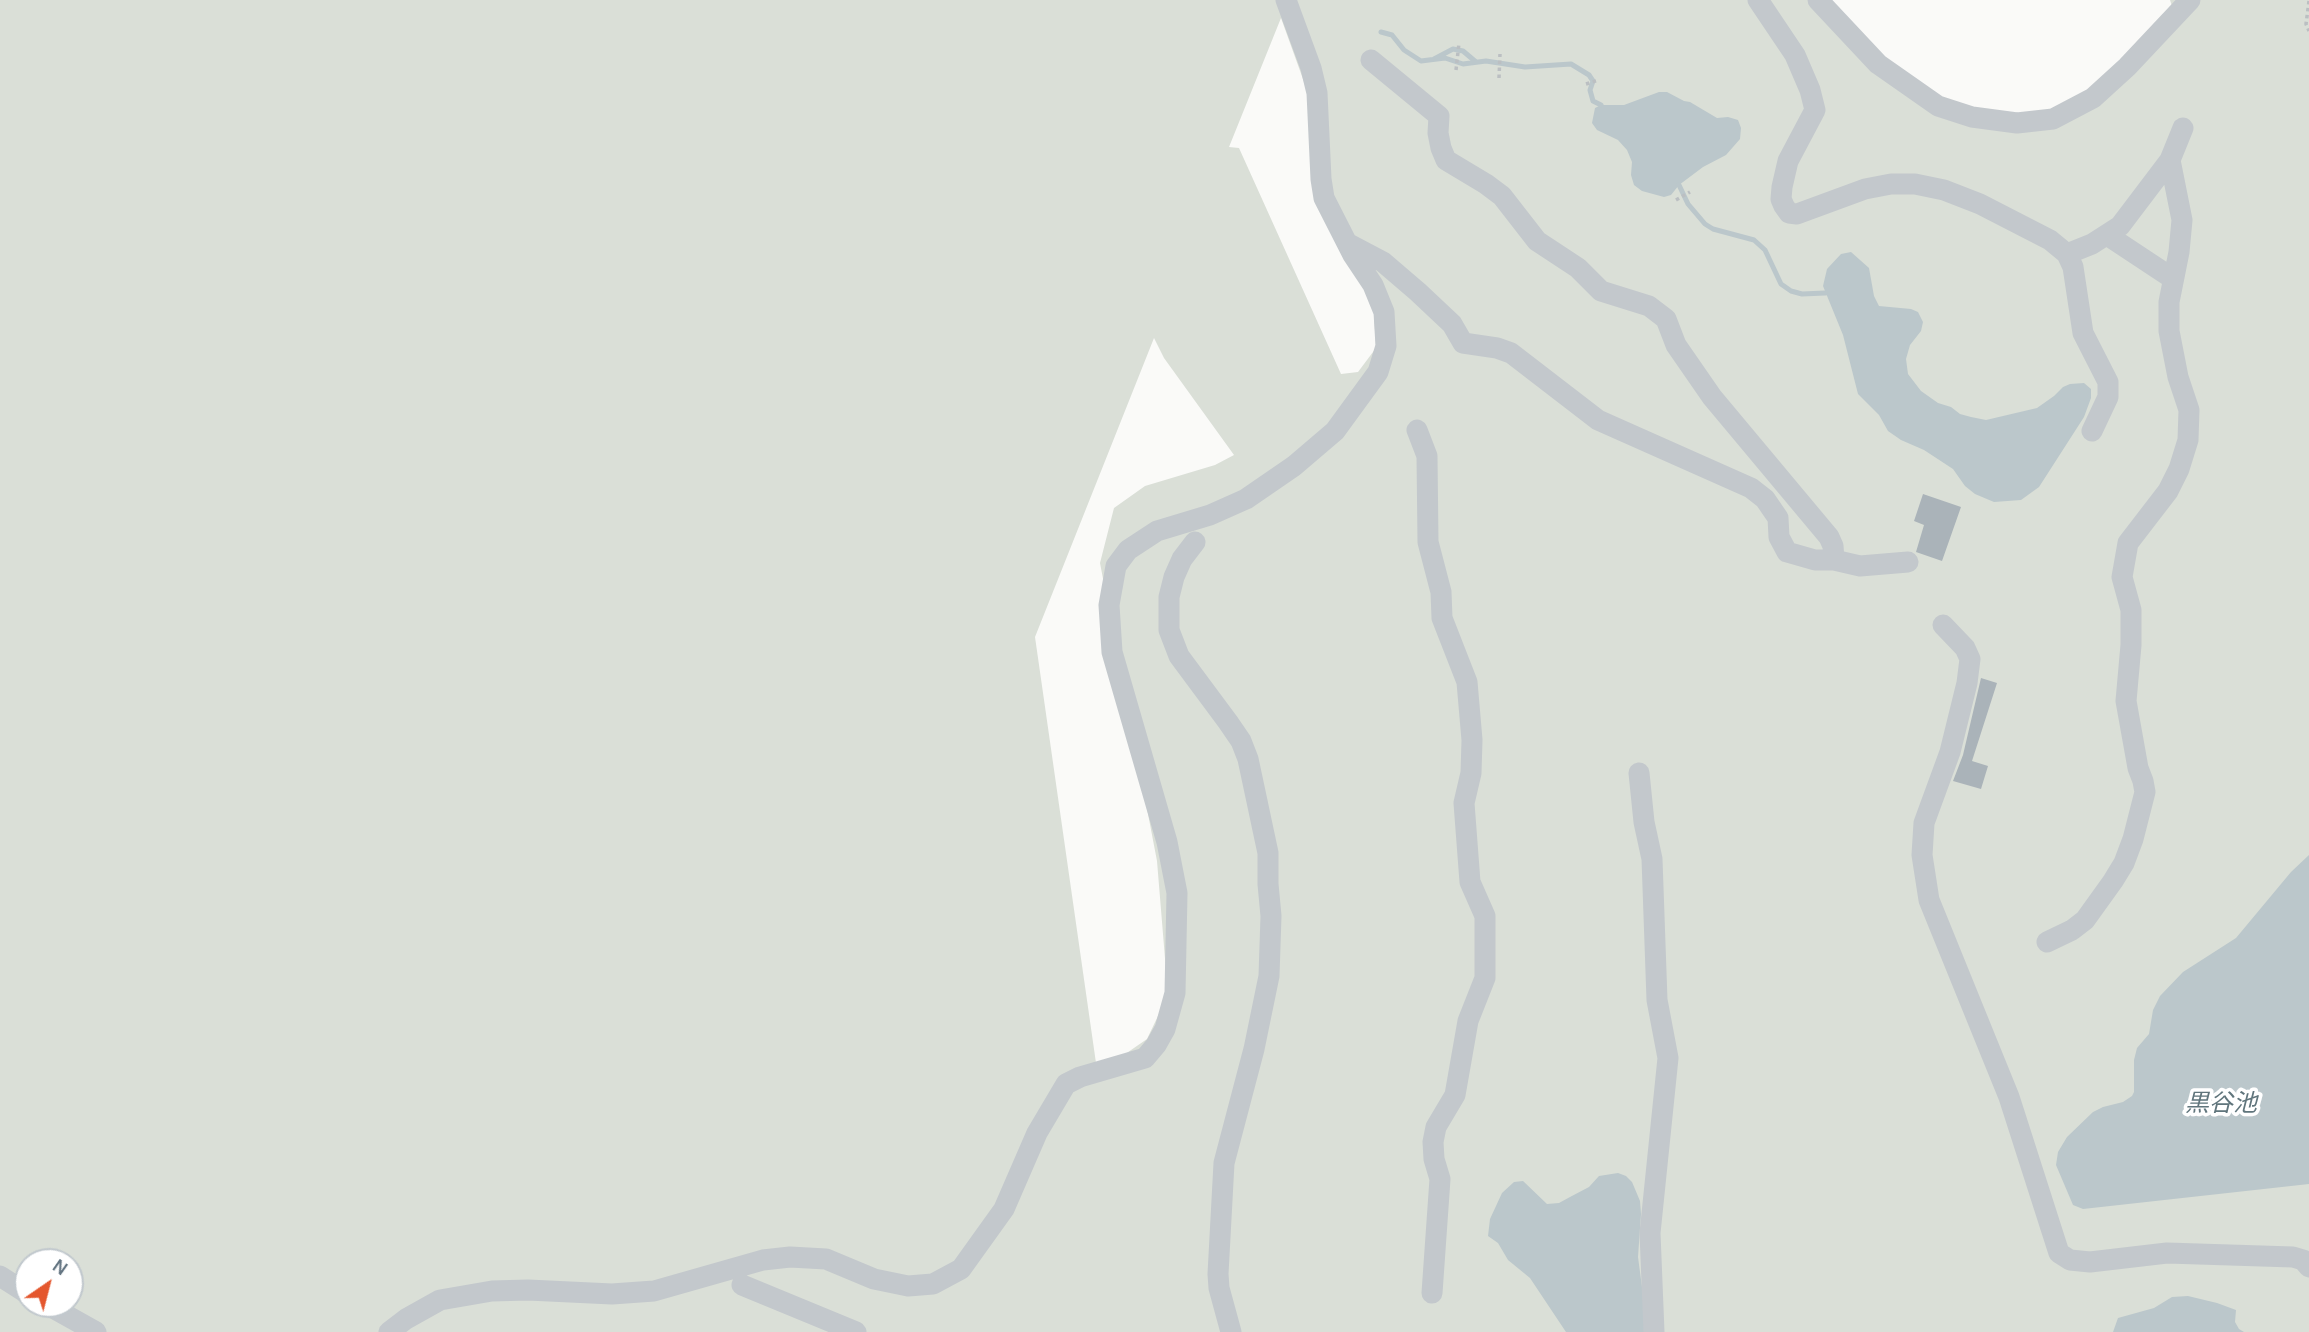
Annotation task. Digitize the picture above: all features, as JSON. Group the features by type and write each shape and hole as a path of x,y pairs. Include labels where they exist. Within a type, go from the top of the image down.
{"street":[{"path":"389,1332 440,1300 492,1291 612,1294 654,1291 763,1260 790,1257 826,1259 874,1279 908,1286 933,1284 961,1269 1004,1209 1037,1133 1066,1084 1080,1077 1145,1058 1165,1030 1175,993 1177,893 1167,842 1112,652 1109,605 1116,566 1128,550 1157,531 1210,515 1246,499 1294,466 1335,431 1378,372 1386,346 1384,312 1373,285 1346,242 1324,198 1317,93 1311,68 1286,0"},
{"path":"1758,0 1795,55 1810,90 1815,110 1788,161 1780,199 1789,213 1797,214 1818,208 1865,189 1891,184 1915,184 1944,190 1980,204 2050,240 2067,254 2073,267 2083,333 2108,382 2108,397 2092,431"},
{"path":"1818,0 1878,64 1938,106 1972,117 2017,123 2053,119 2093,98 2127,67 2190,0"},
{"path":"1371,60 1439,116 1438,133 1446,160 1502,196 1537,241 1578,268 1601,291 1649,306 1666,319 1676,345 1713,397 1829,537 1834,560"},
{"path":"2067,254 2092,244 2119,226 2170,160 2183,128"},
{"path":"2047,942 2072,930 2085,920 2124,863 2142,807 2143,781 2138,768 2126,701 2131,610 2122,577 2128,543 2168,491 2179,469 2188,440 2189,410 2178,377 2169,331 2169,302 2182,220 2170,160"},
{"path":"2108,235 2172,278"},
{"path":"1346,242 1383,262 1418,292 1452,324 1463,343 1511,353 1598,420 1751,488 1765,499 1778,518 1779,537 1787,552 1815,560 1834,560 1860,566 1908,562"},
{"path":"1417,430 1427,456 1428,542 1441,593 1442,618 1467,682 1472,740 1471,773 1464,803 1470,882 1485,916 1485,978 1468,1021 1455,1095 1436,1128 1433,1142 1434,1159 1440,1179 1432,1293"},
{"path":"1195,541 1182,559 1174,577 1169,597 1169,630 1179,656 1241,741 1248,759 1268,853 1271,916 1269,976 1254,1049 1224,1163 1218,1274 1231,1332"},
{"path":"1942,625 1965,648 1970,659 1967,683 1950,752 1924,823 1923,855 1929,900 2009,1097 2059,1253 2070,1259 2090,1262 2167,1253 2293,1257 2303,1260 2309,1267"},
{"path":"1639,773 1644,822 1652,859 1657,1000 1668,1058 1650,1233 1654,1332"},
{"path":"742,1285 856,1332"},
{"path":"71,1318 96,1332"}],"path":[{"path":"2309,1 2306,24 2309,31"},
{"path":"1456,70 1459,43"},
{"path":"1499,78 1500,54"},
{"path":"1586,84 1599,80"},
{"path":"1676,200 1690,191"}],"shaded area":[{"path":"0,0 1824,0 1874,68 1991,126 2089,110 2176,19 2170,0 2309,0 2309,1332 0,1332","holes":["1281,18 1308,93 1332,227 1373,299 1376,348 1358,372 1341,374 1239,148 1229,147","1154,338 1164,358 1234,455 1215,465 1145,486 1114,508 1100,563 1157,861 1168,995 1147,1039 1098,1077 1035,637"]}],"water":[{"path":"1659,92 1667,92 1690,102 1717,118 1738,120 1741,128 1740,139 1726,155 1703,167 1679,185 1671,195 1664,197 1642,191 1634,185 1631,175 1632,162 1627,150 1618,140 1597,130 1592,123 1595,108 1601,105 1624,105"},
{"path":"1851,252 1869,268 1874,296 1879,306 1918,312 1923,322 1921,331 1910,345 1906,359 1908,374 1921,391 1938,403 1951,407 1960,414 1986,420 2037,408 2070,384 2084,383 2091,389 2091,398 2084,417 2039,487 2021,500 1994,502 1975,494 1965,486 1953,469 1888,431 1879,415 1858,394 1843,335 1823,286 1827,269 1841,254"},
{"name":"黒谷池","path":"2309,855 2309,1184 2083,1209 2073,1205 2056,1165 2058,1152 2067,1137 2093,1112 2123,1102 2132,1096 2137,1048 2149,1034 2153,1010 2160,996 2183,972 2236,938 2291,872"},
{"path":"1618,1173 1632,1182 1640,1201 1638,1257 1648,1332 1566,1332 1530,1278 1508,1260 1498,1243 1488,1236 1490,1219 1502,1193 1514,1182 1523,1181 1547,1204 1559,1203 1589,1187 1599,1176"},
{"path":"2188,1296 2236,1310 2235,1322 2244,1332 2113,1332 2118,1318 2154,1308 2172,1297"}],"building":[{"path":"1923,494 1961,507 1942,561 1916,552 1924,525 1914,521"},
{"path":"1981,678 1997,683 1972,761 1988,766 1981,789 1953,781 1963,755"}],"waterway":[{"path":"1381,32 1392,35 1404,50 1421,61 1445,58 1463,64 1486,61 1525,67 1571,64 1589,75 1593,81 1590,90 1593,101 1601,105"},
{"path":"1434,59 1453,49 1463,51 1476,62"},
{"path":"1679,185 1688,204 1705,224 1713,229 1754,240 1765,250 1781,284 1802,294 1825,293"}]}
